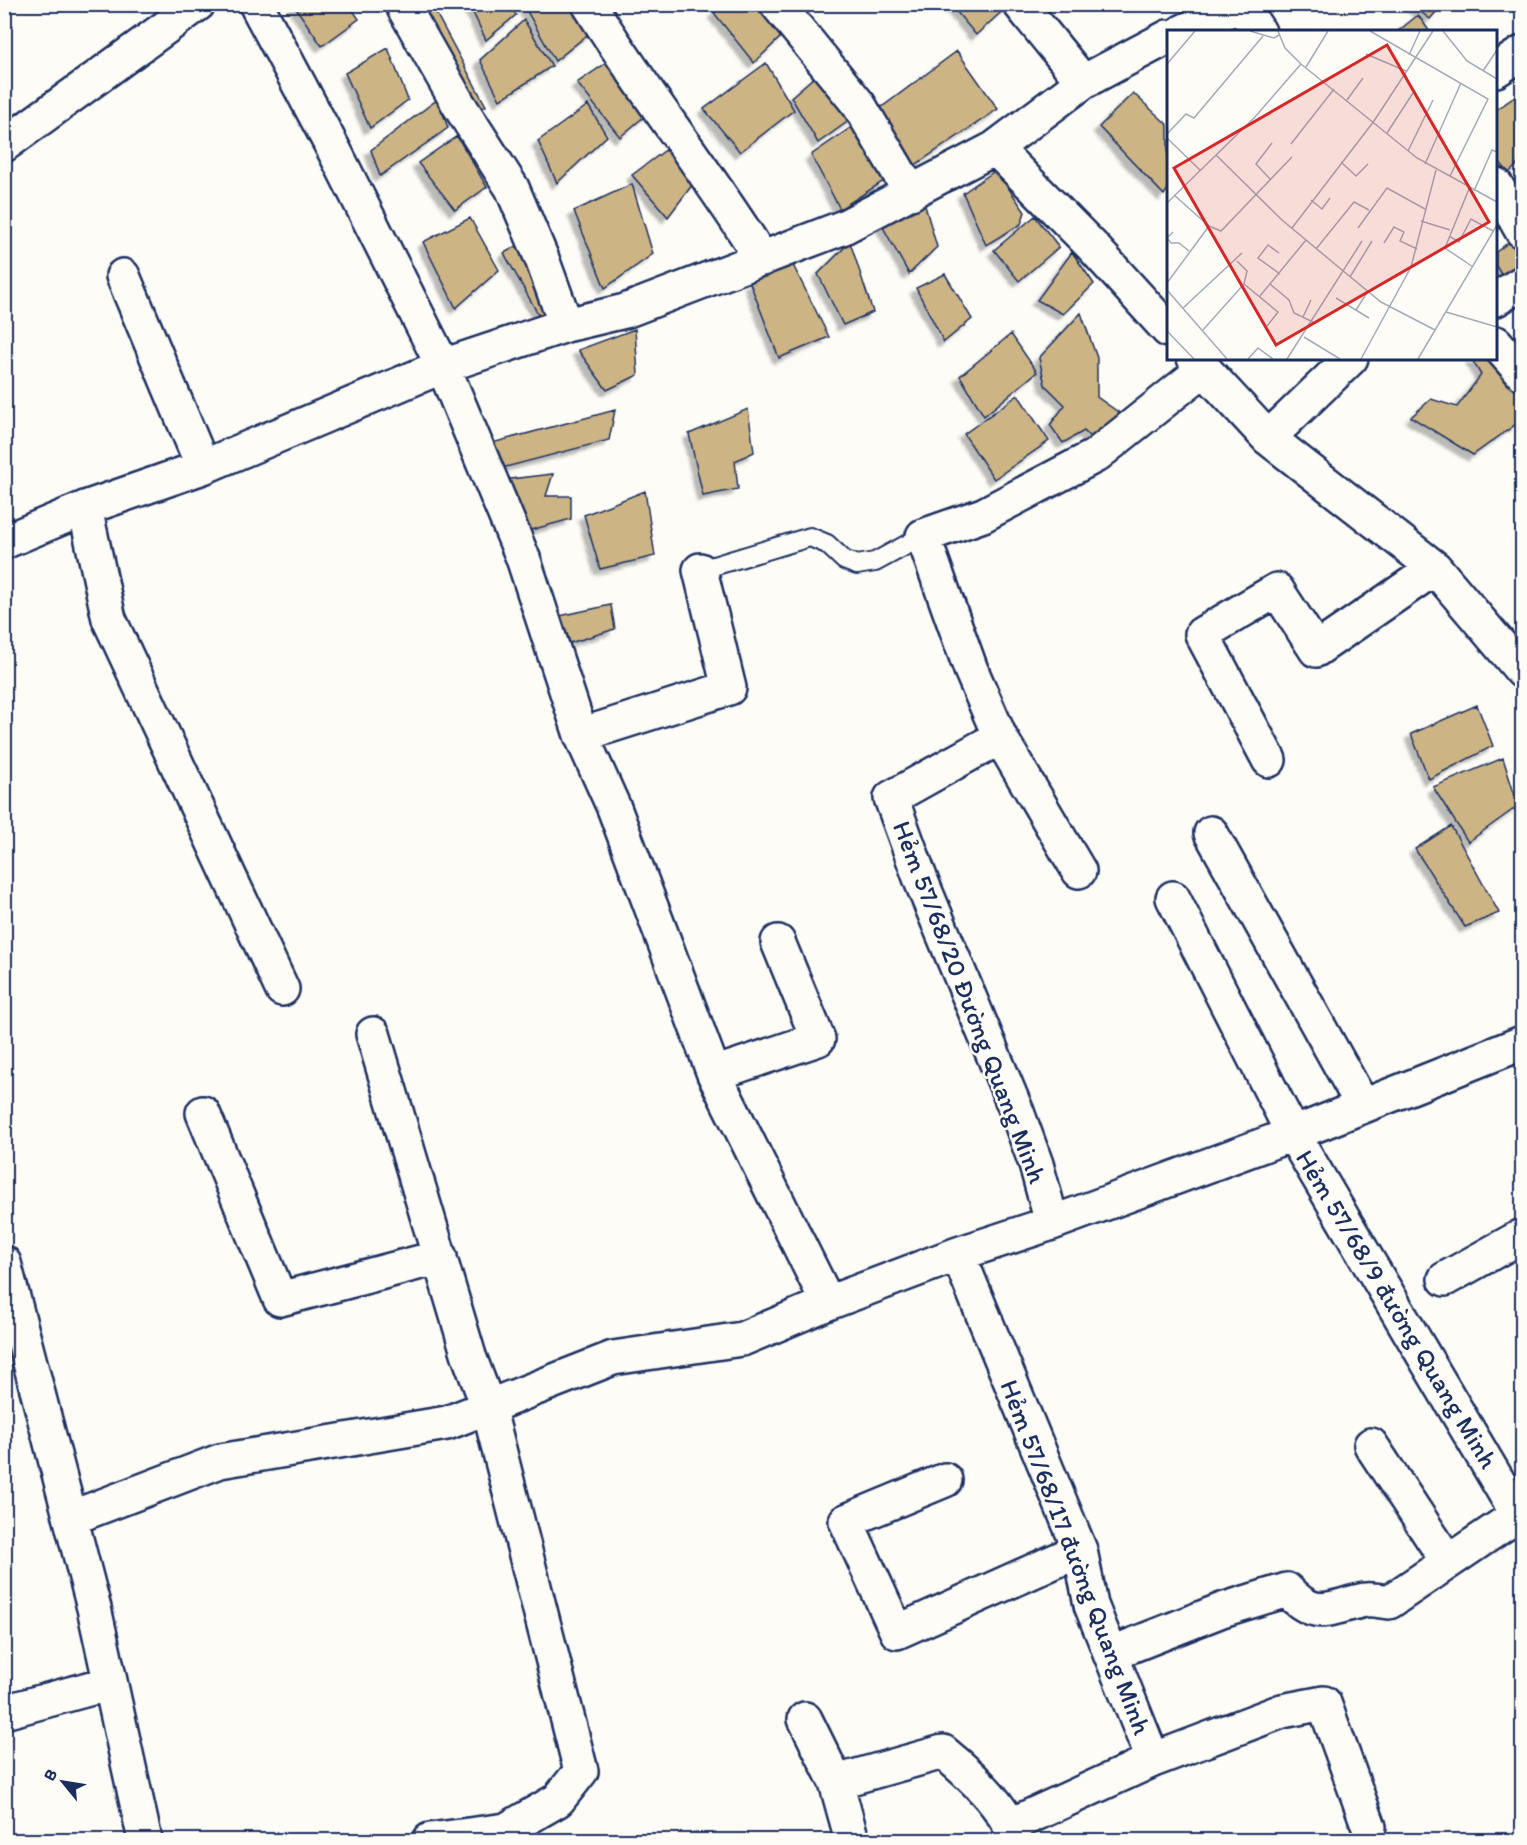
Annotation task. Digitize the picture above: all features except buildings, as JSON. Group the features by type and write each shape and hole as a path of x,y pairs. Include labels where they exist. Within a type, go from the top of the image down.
{"street":[{"path":"4,145 198,4"},
{"path":"256,4 335,152 443,366 523,558 581,735 614,808 714,1074 828,1303"},
{"path":"589,4 627,67 721,194 762,259"},
{"path":"777,4 859,105 911,193"},
{"path":"1020,4 1083,82"},
{"path":"1186,30 1242,5 1258,30"},
{"path":"404,8 459,105 512,188 542,259 566,325"},
{"path":"4,543 85,508 203,466 443,366 566,325 625,311 844,227 995,148 1083,82 1167,39"},
{"path":"1497,69 1522,53"},
{"path":"995,148 1091,245 1167,329"},
{"path":"1497,187 1522,231"},
{"path":"123,276 203,466"},
{"path":"1497,297 1522,284"},
{"path":"1497,344 1522,373"},
{"path":"1268,438 1349,360"},
{"path":"1079,871 1000,737 971,670 924,536 983,515 1095,456 1199,364 1268,438 1435,568 1522,670"},
{"path":"85,508 109,619 282,989"},
{"path":"1269,760 1202,634 1277,590 1317,650 1435,568"},
{"path":"581,735 729,688 700,570"},
{"name":"Hẻm 57/68/20 Đường Quang Minh","path":"1000,737 891,798 922,883 1017,1112 1036,1164 1052,1223"},
{"path":"1211,833 1363,1106"},
{"name":"Hẻm 57/68/9 đường Quang Minh","path":"1173,898 1293,1134 1521,1518"},
{"path":"714,1074 818,1039 778,942"},
{"path":"373,1034 469,1356 488,1406 581,1771 558,1800 508,1835 430,1840"},
{"path":"71,1518 220,1461 447,1423 613,1358 742,1339 828,1303 958,1254 1052,1223 1293,1134 1522,1043"},
{"path":"203,1113 280,1299 440,1257"},
{"path":"1445,1279 1522,1236"},
{"name":"Hẻm 57/68/17 đường Quang Minh","path":"958,1254 1080,1550 1091,1605 1153,1761"},
{"path":"4,1263 71,1518 145,1840"},
{"path":"1371,1445 1448,1562"},
{"path":"945,1480 846,1521 897,1632 1080,1550"},
{"path":"1110,1654 1222,1610 1287,1590 1302,1606 1332,1611 1367,1599 1389,1602 1448,1562 1521,1518"},
{"path":"4,1712 110,1683"},
{"name":"Hẻm 57/68/17 đường Quang Minh","path":"1013,1833 1153,1761 1282,1711 1324,1703 1369,1827"},
{"path":"805,1719 836,1782 852,1840"},
{"path":"836,1782 943,1752 968,1772 1013,1833"}],"lane":[{"path":"700,570 810,537 828,544 844,560 857,565 875,562 924,536"}]}
